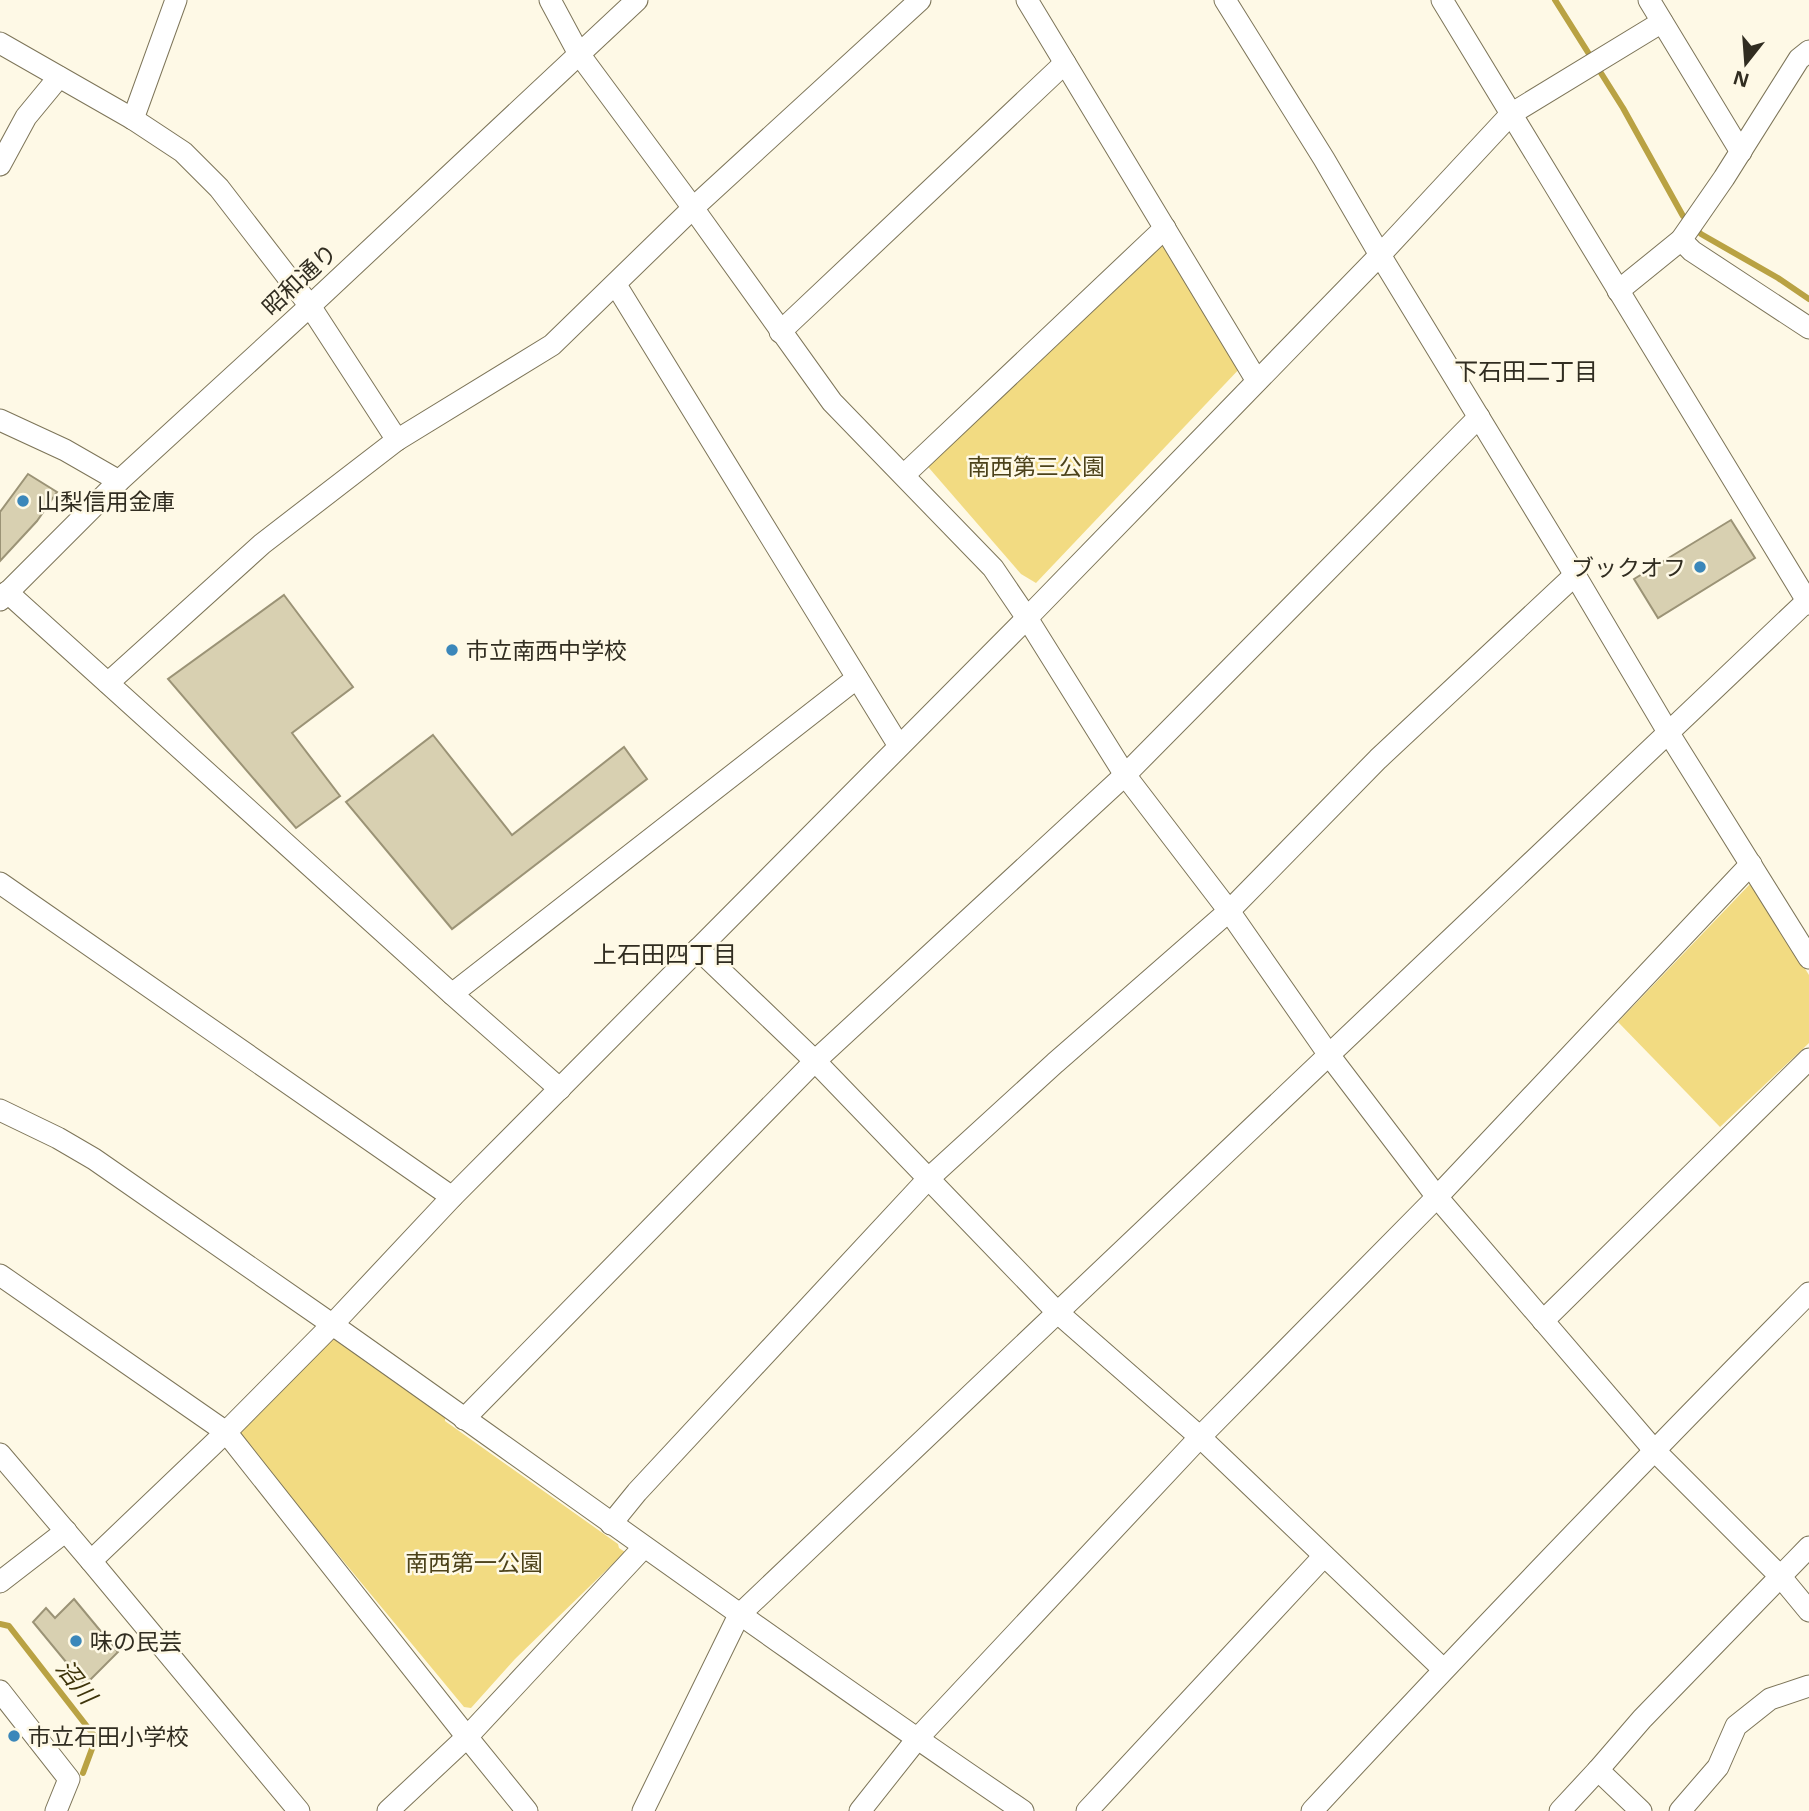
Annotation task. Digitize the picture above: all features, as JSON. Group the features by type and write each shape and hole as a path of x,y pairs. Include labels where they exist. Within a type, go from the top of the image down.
{"street":[{"path":"133,119 176,0"},
{"path":"550,0 579,54 694,208 832,402 993,568 1125,775 1228,911 1329,1055 1437,1197 1654,1450 1780,1576 1809,1611"},
{"name":"昭和通り","path":"4,596 119,481 638,0"},
{"path":"108,683 262,544 397,440 552,345 694,208 920,0"},
{"path":"1027,0 1257,381"},
{"path":"1225,0 1324,159 1668,732 1809,958"},
{"path":"643,1811 739,1615 1808,601 1442,0"},
{"path":"1649,0 1741,152"},
{"path":"91,1560 226,1432 332,1325 452,1197 1027,618 1380,256 1511,114 1662,22"},
{"path":"0,43 133,119 183,152 219,188 310,306 397,440"},
{"path":"1618,291 1683,238 1799,59 1809,51"},
{"path":"780,332 1065,63"},
{"path":"0,165 26,117 59,76"},
{"path":"904,475 1165,228"},
{"path":"1683,238 1692,251 1809,328"},
{"path":"616,285 899,746"},
{"path":"464,1419 815,1061 1125,775 1479,417"},
{"path":"0,420 65,450 119,481"},
{"path":"611,1524 637,1492 928,1179 1228,911 1378,759 1575,575"},
{"path":"4,596 108,683 560,1089"},
{"path":"452,994 858,678"},
{"path":"860,1811 917,1739 1200,1437 1437,1197 1751,864"},
{"path":"0,883 452,1197"},
{"path":"698,949 815,1061 1058,1312 1200,1437 1443,1669"},
{"path":"1544,1321 1809,1059"},
{"path":"0,1110 94,1159 739,1615 1023,1811"},
{"path":"0,1275 226,1432 527,1811"},
{"path":"1312,1811 1443,1669 1809,1293"},
{"path":"0,1454 299,1811"},
{"path":"0,1582 66,1531"},
{"path":"388,1811 467,1737 644,1547"},
{"path":"1560,1811 1642,1719 1809,1547"},
{"path":"1087,1811 1324,1556"},
{"path":"1680,1811 1718,1767 1736,1726 1770,1699 1809,1686"},
{"path":"0,1691 69,1779 56,1811"},
{"path":"1598,1770 1641,1811"}],"green space":[{"name":"南西第三公園","path":"1164,236 1243,365 1036,583 1021,574 923,461"},
{"path":"1751,883 1809,975 1809,1043 1720,1127 1618,1022"},
{"name":"南西第一公園","path":"339,1337 445,1412 445,1421 618,1544 625,1552 515,1659 471,1708 464,1707 240,1436 242,1426 324,1340"}],"building":[{"path":"28,474 57,492 37,521 0,561 0,512"},
{"path":"1731,520 1755,558 1658,618 1634,579"},
{"path":"284,595 353,687 292,733 340,796 296,828 168,679"},
{"path":"433,735 512,835 624,747 647,779 452,929 346,802"},
{"path":"74,1599 118,1652 85,1685 33,1622 46,1608 55,1618"}],"waterway":[{"path":"1555,0 1623,108 1683,216 1701,234 1809,299"},
{"name":"沼川","path":"0,1624 9,1626 96,1738 83,1773"}],"place":[{"name":"山梨信用金庫","path":"23,501"},
{"name":"ブックオフ","path":"1700,567"},
{"name":"市立南西中学校","path":"452,650"},
{"name":"味の民芸","path":"76,1641"},
{"name":"市立石田小学校","path":"14,1736"}],"district":[{"name":"下石田二丁目","path":"1526,370"},
{"name":"上石田四丁目","path":"665,953"}]}
